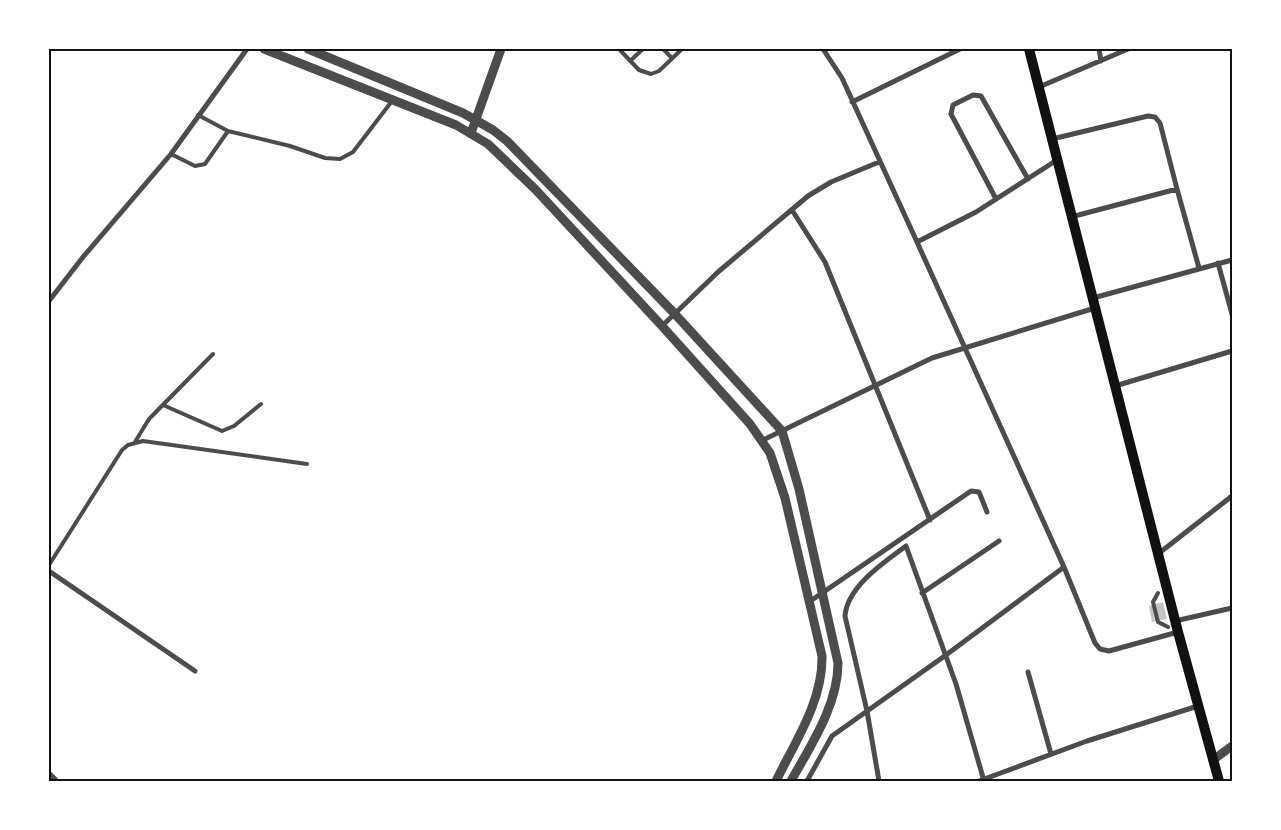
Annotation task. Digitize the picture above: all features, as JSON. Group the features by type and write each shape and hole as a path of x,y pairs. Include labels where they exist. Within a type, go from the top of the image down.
{"main road":[{"path":"1029,49 1158,554 1171,624 1178,632 1219,781"}],"street":[{"path":"49,301 83,256 171,154 247,49"},
{"path":"264,49 470,132 488,144 535,190 662,326 763,440 785,498 822,656 822,671 814,703 776,781"},
{"path":"308,49 475,118 507,141 674,313 782,431 799,489 838,663 838,675 831,702 791,781"},
{"path":"470,132 501,49"},
{"path":"823,49 842,78 917,242 1064,567 1093,640 1100,649 1108,651 1178,632"},
{"path":"852,102 960,49"},
{"path":"1099,49 1101,61"},
{"path":"1038,87 1128,49"},
{"path":"996,199 950,114 953,106 973,95 981,96 1028,179"},
{"path":"1052,139 1148,116 1155,117 1160,123 1199,268"},
{"path":"917,242 996,199 1057,160"},
{"path":"662,326 718,272 821,188 879,162"},
{"path":"1071,216 1177,189"},
{"path":"792,210 825,262 930,520"},
{"path":"763,440 932,358 1199,268 1232,260"},
{"path":"1218,263 1232,314"},
{"path":"1115,386 1232,351"},
{"path":"809,602 974,490 978,492 987,512"},
{"path":"1158,554 1232,496"},
{"path":"922,593 1000,541"},
{"path":"879,781 867,711 845,616 848,601 869,577 906,546 946,655 982,781 1051,754 1198,706"},
{"path":"807,781 829,740 1064,567"},
{"path":"49,571 195,671"},
{"path":"1171,624 1232,608"},
{"path":"1028,672 1051,754"},
{"path":"1213,760 1232,746"},
{"path":"49,776 54,781"}],"lane":[{"path":"619,49 642,72 651,74 658,71 682,49"},
{"path":"630,61 643,49"},
{"path":"663,49 672,58"},
{"path":"198,115 228,131 290,146 326,158 340,159 353,152 392,100"},
{"path":"171,154 199,166 206,164 228,131"},
{"path":"49,565 122,450 134,442 143,427 213,354"},
{"path":"163,405 222,431 234,426 262,404"},
{"path":"134,442 143,441 307,464"},
{"path":"1158,593 1153,602 1158,622 1171,624"}],"building":[{"path":"1163,602 1167,619 1152,622 1149,606"}]}
